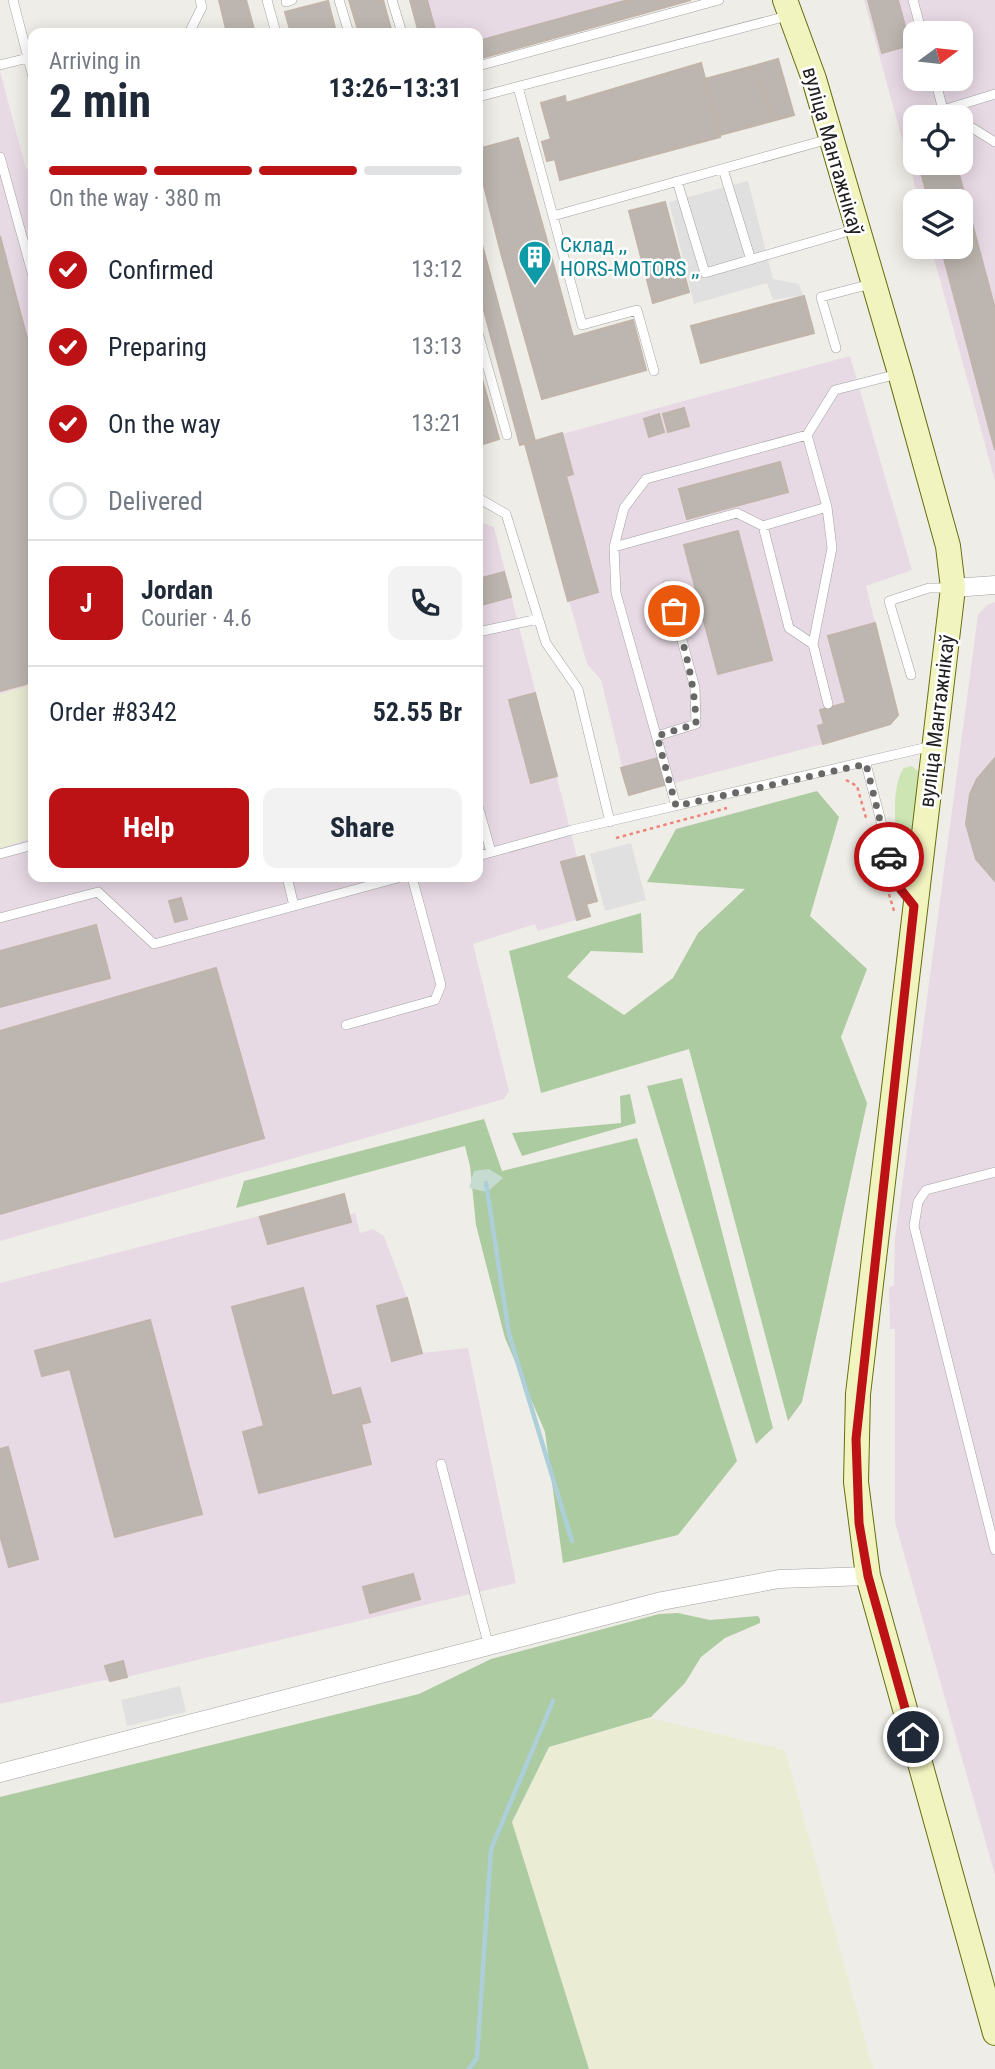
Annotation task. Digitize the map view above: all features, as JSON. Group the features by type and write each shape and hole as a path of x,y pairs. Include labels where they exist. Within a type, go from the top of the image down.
{"street":[{"name":"вуліца Мантажнікаў","path":"787,8 814,79 900,373 948,546 953,588 858,1394 856,1482 868,1576 995,2032"},
{"path":"953,588 995,585"},
{"path":"0,1773 662,1601 744,1584 805,1577 868,1576"}],"lane":[{"path":"0,65 28,58 13,0"},
{"path":"191,28 202,6 200,0"},
{"path":"267,0 275,28"},
{"path":"339,0 347,28"},
{"path":"392,0 400,28"},
{"path":"483,65 719,0"},
{"path":"913,0 919,21"},
{"path":"483,96 787,8"},
{"path":"518,87 582,325 638,310 654,371"},
{"path":"959,105 995,94"},
{"path":"973,128 995,142"},
{"path":"553,216 831,139"},
{"path":"0,157 28,258"},
{"path":"723,169 751,260"},
{"path":"677,181 705,273 856,229"},
{"path":"836,348 821,297 872,284"},
{"path":"483,351 507,435"},
{"path":"676,806 616,593 614,547 624,508 646,479 807,435 835,390 900,373"},
{"path":"807,435 827,507 832,548 813,644 828,704"},
{"path":"483,501 506,514 546,643 578,689 610,822"},
{"path":"614,547 737,513 763,526 827,507"},
{"path":"763,526 789,628 813,644"},
{"path":"657,736 696,724 695,688 667,585"},
{"path":"911,675 889,601 929,587 953,588"},
{"path":"483,631 538,619"},
{"path":"483,854 676,806 866,764 935,745"},
{"path":"866,764 898,886 914,906"},
{"path":"483,824 491,852"},
{"path":"0,854 28,846"},
{"path":"288,882 294,906"},
{"path":"0,918 98,892 154,944 383,882"},
{"path":"346,1025 435,1000 441,985 413,882"},
{"path":"995,1172 926,1190 918,1202 914,1226 995,1550"},
{"path":"441,1464 489,1647"}],"path":[{"path":"840,779 857,786 867,821"},
{"path":"616,838 735,806"}],"shaded area":[{"path":"427,0 628,0 483,40 483,28 435,28"},
{"path":"864,0 995,0 995,481 934,259 973,259 973,189 916,189 912,175 973,175 973,105 903,105 903,143"},
{"path":"0,71 28,169 28,882 483,882 483,523 494,527 577,857 584,856 597,901 586,904 589,916 538,931 535,924 473,944 509,1091 504,1099 0,1241"},
{"path":"748,181 773,279 799,284 803,295 773,300 767,283 694,304 669,202"},
{"path":"850,356 912,570 866,586 898,715 890,724 823,744 629,795 601,680 587,664 525,444"},
{"path":"995,602 995,1875 895,1522 895,1329 890,1329 889,1287 894,1286 895,1239 978,615 987,605"},
{"path":"631,843 646,900 605,911 590,854"},
{"path":"344,1194 349,1215 355,1213 360,1233 373,1229 384,1236 407,1298 421,1353 468,1348 516,1583 110,1681 104,1680 0,1704 0,1283"},
{"path":"180,1686 186,1712 127,1726 121,1700"}],"green space":[{"path":"28,686 28,840 0,848 0,694"},
{"path":"912,766 920,773 908,868 899,847 895,803 899,777 904,768"},
{"path":"817,791 839,817 810,916 867,969 841,1037 867,1103 802,1402 788,1421 689,1049 541,1093 509,951 641,913 643,953 591,951 567,977 624,1015 673,978 698,933 745,889 647,882 676,829"},
{"path":"682,1078 773,1428 756,1444 647,1086"},
{"path":"630,1094 636,1123 522,1156 512,1133 621,1123 620,1096"},
{"path":"484,1119 502,1171 637,1138 737,1461 678,1535 563,1563 545,1432 505,1338 476,1225 470,1166 465,1146 236,1208 244,1181"},
{"path":"489,1169 503,1178 487,1192 469,1188 474,1171"},
{"path":"678,1613 710,1620 758,1616 760,1623 725,1638 701,1657 685,1683 651,1717 549,1747 512,1822 589,2069 0,2069 0,1797 419,1694 491,1659 659,1614"},
{"path":"650,1718 785,1750 873,2069 589,2069 512,1822 549,1747"}],"building":[{"path":"219,0 246,0 254,28 226,28"},
{"path":"349,0 383,0 391,28 357,28"},
{"path":"410,0 427,0 435,28 418,28"},
{"path":"628,0 691,0 483,58 483,40"},
{"path":"868,0 898,0 904,21 903,47 882,53"},
{"path":"328,1 335,28 290,28 285,12"},
{"path":"778,59 794,115 772,121 757,65"},
{"path":"701,63 720,137 560,180 555,159 547,161 542,142 551,139 541,103 565,96 566,103"},
{"path":"757,65 772,121 720,135 705,79"},
{"path":"518,138 547,241 501,253 483,182 483,148"},
{"path":"922,175 959,175 963,189 926,189"},
{"path":"665,202 689,292 653,303 629,211"},
{"path":"973,227 995,309 995,450 944,259 973,259"},
{"path":"0,236 28,342 28,683 0,691"},
{"name":"Склад ,, HORS-MOTORS ,,","path":"547,241 573,337 633,320 646,370 542,399 501,253"},
{"path":"483,249 535,441 520,445 483,307"},
{"path":"804,296 814,333 701,363 691,326"},
{"path":"483,383 499,439 483,444"},
{"path":"684,408 689,426 668,432 663,414"},
{"path":"659,414 664,432 649,437 644,419"},
{"path":"562,433 573,474 566,476 598,592 568,601 525,444"},
{"path":"780,462 788,492 687,519 679,489"},
{"path":"738,531 772,660 718,674 684,545"},
{"path":"504,572 511,597 483,605 483,578"},
{"path":"875,623 898,715 890,724 823,744 818,726 824,724 820,710 846,703 828,636"},
{"path":"535,693 557,776 531,783 509,700"},
{"path":"658,758 664,785 629,795 621,768"},
{"path":"995,758 995,881 976,859 966,824 970,794 977,779"},
{"path":"584,856 597,901 586,904 590,916 577,920 561,862"},
{"path":"181,898 187,919 175,922 169,901"},
{"path":"96,925 110,978 0,1007 0,951"},
{"path":"216,968 264,1138 0,1214 0,1031"},
{"path":"344,1194 351,1222 268,1244 260,1217"},
{"path":"303,1288 332,1396 360,1388 370,1422 361,1424 371,1464 259,1493 243,1432 264,1426 232,1307"},
{"path":"407,1298 422,1353 392,1361 377,1306"},
{"path":"150,1320 202,1514 115,1537 70,1369 42,1376 35,1351"},
{"path":"8,1447 38,1559 9,1567 0,1535 0,1449"},
{"path":"413,1574 420,1599 370,1613 363,1587"},
{"path":"123,1661 127,1677 110,1681 105,1666"}],"waterway":[{"path":"486,1183 509,1334 572,1541"},
{"path":"469,2069 477,2058 491,1849 553,1701"}],"way so far":[{"path":"674,611 695,688 696,706 696,724 657,736 676,806 866,764 889,857"}],"place":[{"name":"Склад ,, HORS-MOTORS ,,","path":"535,287"}],"route":[{"path":"889,857 898,886 914,906 858,1394 856,1482 859,1523 868,1576 913,1737"}]}
